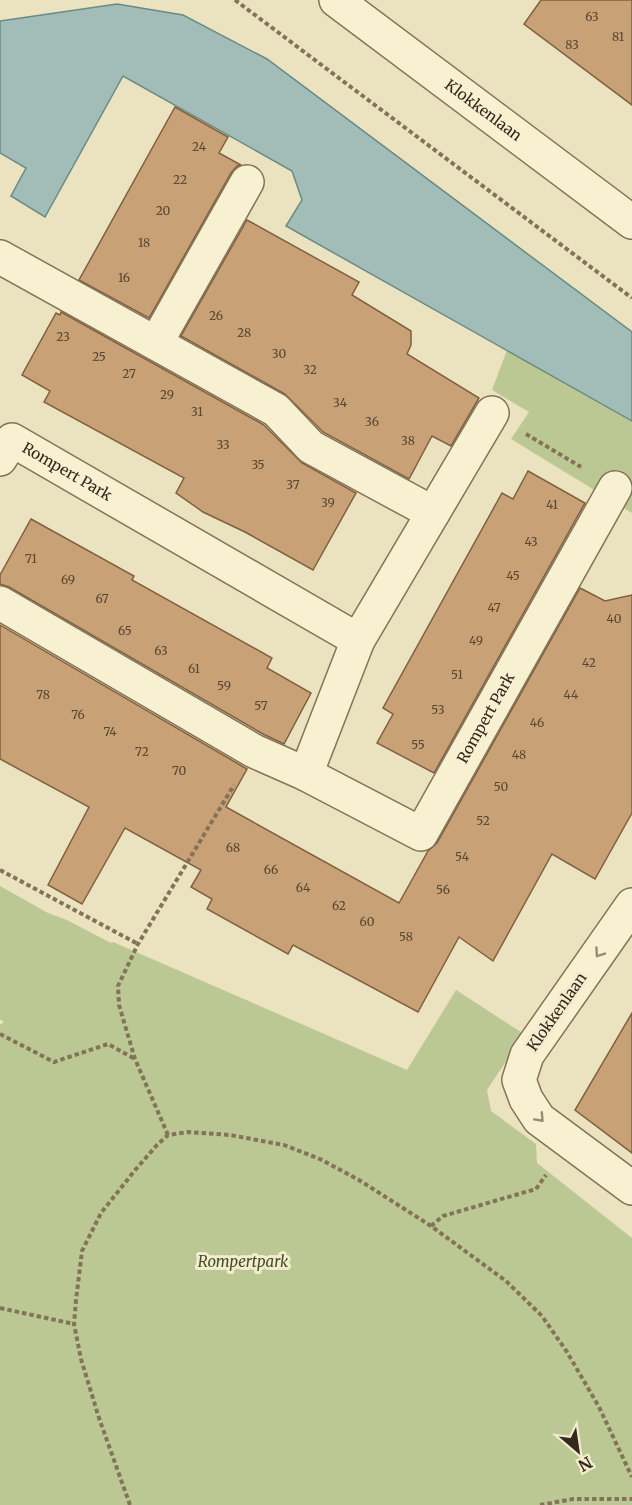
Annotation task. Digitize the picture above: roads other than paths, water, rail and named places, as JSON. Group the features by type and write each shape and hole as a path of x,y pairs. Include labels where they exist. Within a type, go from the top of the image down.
{"street":[{"name":"Klokkenlaan","path":"336,0 632,222"},
{"path":"156,343 247,182"},
{"path":"0,257 276,410 311,447 433,513"},
{"path":"306,774 358,640 492,413"},
{"name":"Rompert Park","path":"0,459 12,440 358,640"},
{"name":"Rompert Park","path":"0,603 254,751 306,774 421,834 615,488"},
{"name":"Klokkenlaan","path":"632,905 527,1055 519,1080 526,1099 539,1119 632,1188"}],"water":[{"path":"117,4 183,15 267,59 632,332 632,421 286,226 302,200 292,171 123,76 45,217 11,196 26,168 0,153 0,21"}],"park label":[{"name":"Rompertpark","path":"243,1262"}]}
